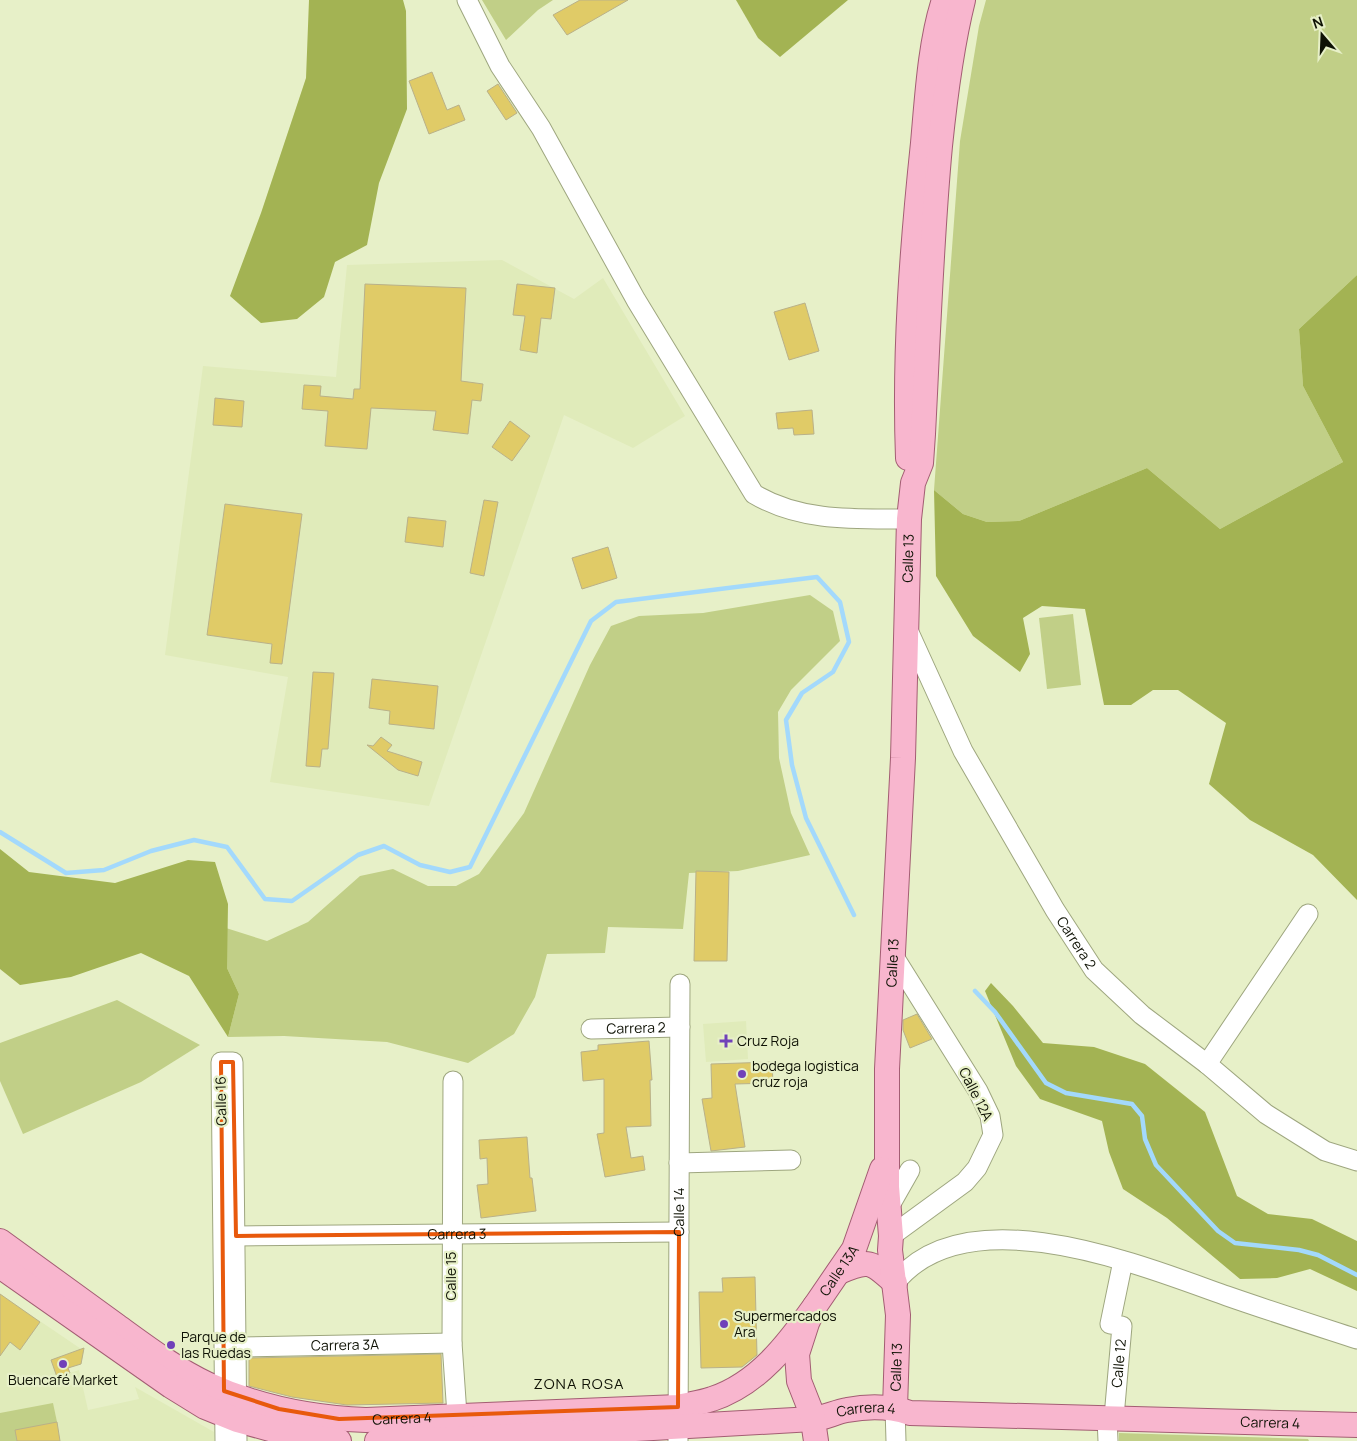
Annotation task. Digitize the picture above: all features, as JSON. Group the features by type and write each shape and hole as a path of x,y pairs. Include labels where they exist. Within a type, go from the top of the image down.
{"main road":[{"path":"913,483 908,462 906,407 912,259 926,106 944,0"},
{"path":"913,483 921,463 931,256 943,122 951,59 963,0"},
{"name":"Calle 13","path":"895,1408 898,1316 890,1250 887,1069 903,758 909,519 913,483"},
{"name":"Calle 13A","path":"814,1430 799,1381 796,1354 807,1322 815,1306 839,1272 859,1238 876,1184 887,1158"},
{"name":"Carrera 4","path":"0,1241 138,1352"},
{"path":"839,1272 864,1262 873,1263 895,1283"},
{"name":"Carrera 4","path":"0,1266 138,1352 192,1376 232,1413 292,1434 339,1441"},
{"name":"Carrera 4","path":"377,1441 458,1440 678,1425 712,1399 749,1380 785,1348 815,1306"},
{"name":"Carrera 4","path":"232,1413 279,1409 339,1419 366,1420 457,1415 814,1430 847,1410 895,1408 910,1413 1111,1417 1328,1433 1357,1425"}],"street":[{"path":"467,0 500,66 541,128 636,300 754,494 772,505 793,512 834,519 909,519"},
{"name":"Carrera 2","path":"906,624 963,751 1055,910 1094,970 1142,1015 1206,1064 1266,1114 1325,1151 1357,1161"},
{"path":"1206,1064 1308,914"},
{"name":"Calle 12A","path":"891,1236 965,1182 977,1168 993,1135 990,1116 978,1091 893,956"},
{"name":"Calle 14","path":"678,1425 680,984"},
{"name":"Carrera 2","path":"591,1029 680,1027"},
{"name":"Calle 16","path":"224,1441 232,1413 237,1348 233,1062 221,1062 232,1413"},
{"name":"Calle 15","path":"453,1081 452,1343 458,1440"},
{"path":"680,1163 791,1160"},
{"path":"889,1207 910,1170"},
{"name":"Carrera 3","path":"236,1236 679,1232"},
{"path":"895,1283 908,1267 925,1256 947,1246 968,1242 1032,1242 1062,1246 1123,1261 1357,1339"},
{"name":"Calle 12","path":"1108,1441 1122,1326 1110,1324 1123,1261"},
{"name":"Carrera 3A","path":"237,1348 452,1343"},
{"name":"Calle 13","path":"895,1408 896,1441"}],"highlighted area":[{"path":"221,1062 233,1062 236,1236 679,1232 678,1407 339,1419 279,1409 224,1391"}],"shaded area":[{"path":"482,0 553,0 538,10 506,40"},
{"path":"986,0 1357,0 1357,275 1299,329 1303,386 1343,462 1220,529 1147,468 1019,521 987,522 963,514 934,490 960,141 979,26"},
{"path":"502,260 574,299 603,278 685,416 633,448 564,415 429,806 270,782 288,677 165,655 203,366 336,377 347,265"},
{"path":"810,595 833,611 840,641 791,690 778,712 779,758 791,813 810,855 738,871 689,873 683,929 608,927 605,953 547,954 535,997 514,1034 468,1063 387,1042 284,1036 228,1037 239,994 227,968 226,928 267,941 308,922 360,876 393,869 428,886 456,886 479,874 524,813 590,665 611,626 639,616 703,613"},
{"path":"1073,614 1081,685 1047,689 1039,618"},
{"path":"117,1000 200,1045 141,1082 23,1134 0,1081 0,1043"},
{"name":"Cruz Roja","path":"746,1021 748,1059 706,1062 703,1024"},
{"path":"0,1294 84,1351 81,1364 68,1368 70,1373 79,1370 88,1410 139,1399 135,1387 214,1432 214,1441 0,1441"},
{"path":"53,1403 57,1422 17,1441 0,1441 0,1413"},
{"path":"1119,1433 1308,1439 1309,1441 1119,1441"}],"green space":[{"path":"309,0 403,0 406,11 407,109 379,183 367,245 335,262 324,297 297,319 261,323 230,296 261,213 306,78"},
{"path":"736,0 848,0 780,57 758,38"},
{"path":"1357,275 1357,900 1313,855 1250,820 1209,784 1226,723 1178,690 1153,690 1131,705 1104,705 1085,609 1042,606 1023,618 1030,654 1020,672 973,636 936,576 934,490 963,514 987,522 1019,521 1147,468 1220,529 1343,462 1303,386 1299,329"},
{"path":"0,849 29,872 115,883 188,860 215,862 228,904 227,968 239,994 228,1037 189,976 141,953 71,977 20,985 0,969"},
{"path":"991,983 1013,1006 1043,1043 1094,1047 1145,1064 1205,1112 1237,1196 1268,1214 1312,1219 1357,1241 1357,1291 1310,1269 1277,1278 1240,1279 1167,1218 1123,1189 1109,1152 1102,1121 1040,1099 1016,1066 985,991"}],"building":[{"path":"580,0 628,0 567,35 553,15"},
{"path":"432,72 447,110 459,105 465,120 429,134 409,81"},
{"path":"498,84 517,113 506,120 487,91"},
{"path":"365,284 466,288 461,381 483,384 481,401 472,400 468,434 433,430 436,411 371,408 367,449 325,446 328,411 302,409 304,385 321,386 320,396 353,399 354,389 360,389"},
{"path":"517,284 555,288 551,319 541,318 537,353 520,350 525,316 513,315"},
{"path":"805,303 819,351 789,360 774,312"},
{"path":"215,398 244,401 242,427 213,425"},
{"path":"812,410 814,434 794,435 793,428 778,429 776,413"},
{"path":"510,421 530,436 512,461 492,447"},
{"path":"484,500 498,502 484,576 470,573"},
{"path":"225,504 302,514 282,664 270,663 272,644 207,635"},
{"path":"408,517 446,521 443,547 405,542"},
{"path":"608,547 617,578 582,589 572,558"},
{"path":"313,672 334,673 328,749 322,749 320,767 306,766"},
{"path":"372,679 438,686 434,729 389,724 390,711 369,708"},
{"path":"381,737 392,745 387,751 422,762 418,776 398,770 367,745 373,746"},
{"path":"696,871 729,872 727,961 694,961"},
{"path":"917,1014 932,1039 910,1048 903,1030 903,1020"},
{"path":"649,1041 652,1080 650,1080 651,1126 626,1127 631,1158 643,1156 645,1170 605,1177 597,1134 604,1133 604,1079 583,1081 581,1052 598,1050 598,1045"},
{"path":"772,1062 773,1083 735,1084 745,1147 711,1151 702,1099 712,1098 711,1064"},
{"path":"527,1137 530,1178 532,1178 536,1211 481,1218 477,1185 488,1184 487,1158 480,1159 479,1140"},
{"path":"755,1277 757,1355 742,1367 701,1368 699,1292 723,1292 722,1278"},
{"path":"0,1294 40,1322 20,1350 10,1342 0,1356"},
{"path":"84,1348 81,1364 68,1368 70,1373 57,1377 51,1360"},
{"path":"441,1354 443,1403 347,1405 292,1397 249,1386 249,1358"},
{"path":"57,1422 60,1441 17,1441 15,1430"}],"waterway":[{"path":"0,832 66,873 104,870 151,851 194,840 227,847 265,899 292,901 358,855 384,846 420,865 450,872 470,867 591,621 616,602 817,577 840,602 849,642 833,672 802,693 786,720 792,765 806,818 854,915"},
{"path":"975,991 995,1012 1046,1083 1066,1093 1132,1104 1142,1116 1145,1139 1156,1165 1218,1231 1235,1243 1299,1250 1318,1255 1357,1275"}],"place":[{"name":"Cruz Roja","path":"726,1041"},
{"name":"bodega logistica cruz roja","path":"742,1074"},
{"name":"Supermercados Ara","path":"724,1324"},
{"name":"Parque de las Ruedas","path":"171,1345"},
{"name":"Buencafé Market","path":"63,1364"}],"district":[{"name":"ZONA ROSA","path":"579,1384"}]}
